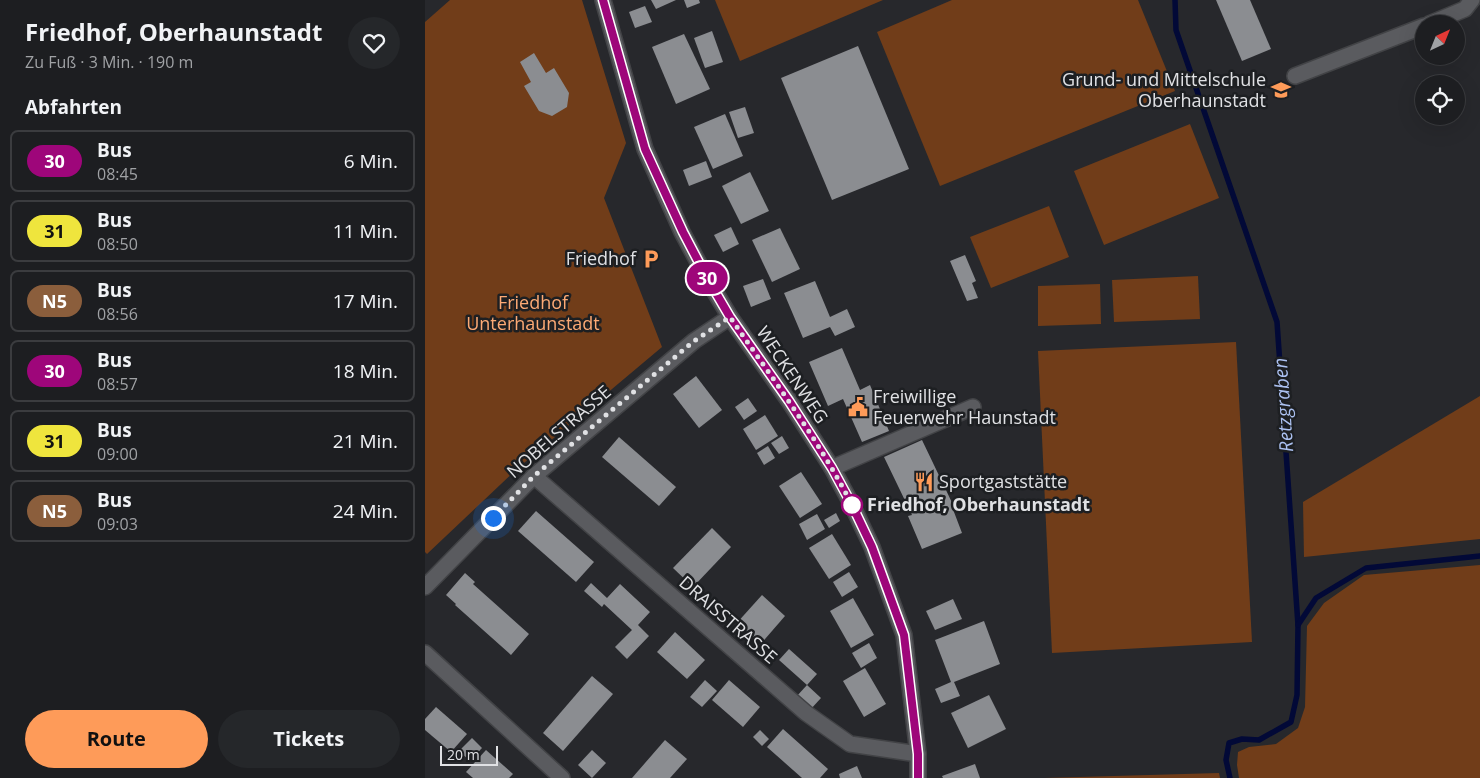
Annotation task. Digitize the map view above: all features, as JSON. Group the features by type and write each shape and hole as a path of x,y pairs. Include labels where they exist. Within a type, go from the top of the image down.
{"street":[{"name":"WECKENWEG","path":"603,0 645,149 683,232 730,317 789,401 832,468 872,547 904,635 918,754 918,778"},
{"path":"1451,15 1465,9 1472,0"},
{"path":"1295,76 1415,29"},
{"name":"NOBELSTRASSE","path":"425,587 534,476 694,341 730,317"},
{"path":"832,468 973,407"},
{"name":"DRAISSTRASSE","path":"534,476 806,713 850,744 918,754"},
{"path":"425,653 562,778"}],"green space":[{"name":"Friedhof Unterhaunstadt","path":"450,0 582,0 626,143 604,198 662,347 518,468 427,554 425,552 425,22"},
{"path":"715,0 883,0 740,61"},
{"path":"952,0 1138,0 1175,91 940,186 877,32"},
{"path":"1190,124 1219,198 1104,245 1074,171"},
{"path":"1049,206 1069,257 991,288 970,237"},
{"path":"1198,276 1200,319 1114,322 1112,280"},
{"path":"1100,284 1101,324 1038,326 1038,286"},
{"path":"1236,342 1252,642 1052,653 1038,351"},
{"path":"1480,396 1480,539 1304,557 1303,502"},
{"path":"1480,565 1480,778 1239,778 1238,752 1249,747 1276,744 1298,728 1305,707 1307,626 1324,603 1364,575"},
{"path":"1219,773 1220,778 1044,778"}],"building":[{"path":"651,0 676,0 656,9"},
{"path":"684,0 699,0 700,3 687,8"},
{"path":"1216,0 1250,0 1271,49 1242,61"},
{"path":"645,6 652,22 635,28 629,12"},
{"path":"712,31 723,62 705,68 694,38"},
{"path":"684,34 710,89 676,104 652,47"},
{"path":"858,46 909,169 832,200 781,78"},
{"path":"534,53 546,73 554,68 569,93 567,107 552,116 539,111 524,86 531,82 520,62"},
{"path":"745,107 754,133 738,138 729,112"},
{"path":"725,114 743,156 713,169 694,127"},
{"path":"706,161 712,177 689,186 683,170"},
{"path":"750,172 769,211 741,224 722,186"},
{"path":"731,227 739,244 723,252 714,235"},
{"path":"780,228 800,269 772,282 752,240"},
{"path":"965,255 976,281 972,283 978,298 967,301 950,261"},
{"path":"763,279 771,299 751,307 743,286"},
{"path":"815,281 830,317 847,309 855,327 835,336 830,327 803,338 784,293"},
{"path":"842,348 860,390 870,385 889,431 862,442 843,399 828,406 809,362"},
{"path":"696,376 722,410 699,428 673,394"},
{"path":"748,398 757,411 744,420 735,407"},
{"path":"765,415 778,436 756,450 743,429"},
{"path":"782,436 789,448 779,454 771,443"},
{"path":"619,437 676,487 659,506 602,457"},
{"path":"922,440 956,511 954,512 962,533 922,549 908,516 912,515 884,457"},
{"path":"768,446 775,458 764,465 757,453"},
{"path":"801,472 822,504 800,518 779,486"},
{"path":"536,511 594,562 576,582 518,531"},
{"path":"836,513 840,521 829,528 824,520"},
{"path":"817,514 825,529 807,540 799,524"},
{"path":"712,528 731,547 693,587 673,568"},
{"path":"832,534 851,565 829,579 809,548"},
{"path":"849,572 858,587 842,597 833,582"},
{"path":"465,573 475,582 473,584 529,634 511,655 446,595"},
{"path":"591,583 607,598 620,584 650,612 638,625 649,636 627,659 615,647 632,630 604,604 602,607 584,591"},
{"path":"762,595 785,616 759,646 735,625"},
{"path":"853,598 874,635 851,648 830,611"},
{"path":"953,599 962,619 935,630 926,611"},
{"path":"984,621 1000,664 954,682 960,696 941,703 935,689 951,682 935,640"},
{"path":"675,632 705,660 687,679 657,652"},
{"path":"869,643 877,658 861,668 852,653"},
{"path":"789,649 817,674 807,685 779,660"},
{"path":"865,668 886,704 864,717 843,681"},
{"path":"592,676 613,694 563,751 543,733"},
{"path":"705,680 717,691 702,707 690,697"},
{"path":"729,680 760,707 743,727 712,700"},
{"path":"807,685 821,698 810,710 796,697"},
{"path":"989,695 1006,729 968,748 951,713"},
{"path":"436,707 467,734 451,752 425,730 425,719"},
{"path":"783,729 828,769 820,778 802,778 767,747"},
{"path":"760,730 769,739 762,746 753,737"},
{"path":"472,738 482,748 470,761 459,751"},
{"path":"665,740 687,759 670,778 632,778"},
{"path":"486,750 513,774 509,778 473,778 466,772"},
{"path":"592,750 606,763 592,778 578,765"},
{"path":"975,764 980,778 943,778 942,776"},
{"path":"857,766 862,778 840,778 839,774"}],"waterway":[{"name":"Retzgraben","path":"1175,0 1176,30 1277,322 1298,625 1297,695 1291,722 1259,740 1242,739 1229,743 1226,760 1230,778"},
{"path":"1298,625 1316,598 1366,568 1480,556"}],"bus line":[{"name":"30","path":"603,0 645,149 683,232 730,317 789,401 832,468 872,547 904,635 918,754 918,778"}],"place":[{"name":"Grund- und Mittelschule Oberhaunstadt","path":"1281,90"},
{"name":"Friedhof","path":"651,259"},
{"name":"Freiwillige Feuerwehr Haunstadt","path":"858,407"},
{"name":"Sportgaststätte","path":"924,482"},
{"name":"Friedhof, Oberhaunstadt","path":"852,505"}],"route":[{"path":"493,518 534,476 694,341 730,317 789,401 832,468 852,505"}]}
